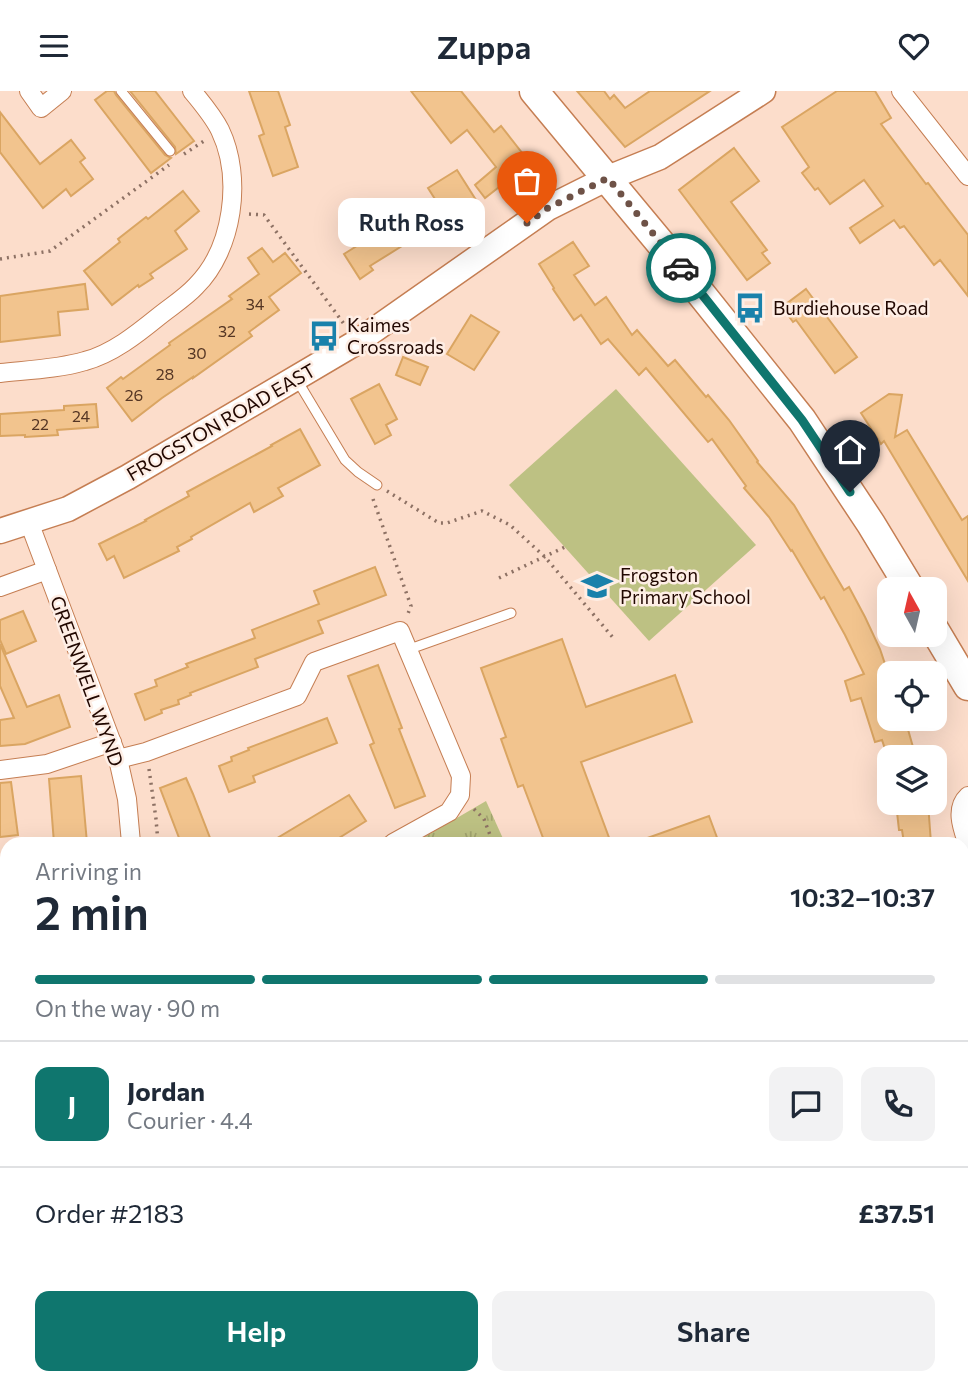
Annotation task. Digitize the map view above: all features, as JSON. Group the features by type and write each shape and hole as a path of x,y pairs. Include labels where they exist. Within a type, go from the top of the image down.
{"main road":[{"path":"534,91 608,178 802,420 903,577"},
{"name":"FROGSTON ROAD EAST","path":"0,531 68,509 128,477 357,342 548,208 608,178 660,157 763,91"},
{"path":"945,647 964,679 968,699"}],"street":[{"path":"29,91 41,108 62,91"},
{"path":"0,373 74,364 96,358 154,320 196,286 212,264 226,232 230,212 232,184 229,158 220,131 192,91"},
{"path":"901,91 968,176"},
{"name":"GREENWELL WYND","path":"29,522 115,751 127,799 130,837"},
{"path":"0,587 47,570"},
{"path":"0,771 115,751 146,752 297,696 314,662 400,631 461,776 460,795 449,812 404,837"},
{"path":"965,837 960,820 963,801 968,796"}],"lane":[{"path":"121,91 170,151"},
{"path":"296,378 345,460 377,485"},
{"path":"407,649 511,614"}],"path":[{"path":"0,259 50,251 220,131"},
{"path":"230,212 264,215 357,342"},
{"path":"365,476 411,606 400,631"},
{"path":"377,485 439,523 447,523 482,511 510,525 545,557 615,640"},
{"path":"499,578 565,547"},
{"path":"146,752 158,837"},
{"path":"460,795 484,819 491,837"}],"green space":[{"path":"616,389 756,545 649,641 509,485"},
{"path":"486,801 502,837 424,837"}],"building":[{"path":"107,91 114,91 165,155 171,158 151,173 95,100"},
{"path":"130,91 155,91 194,141 176,154 175,147"},
{"path":"249,91 278,91 290,125 285,127 298,167 273,176 259,136 264,134"},
{"path":"411,91 461,91 494,132 501,126 530,163 485,198 475,185 496,167 467,130 451,143"},
{"path":"577,91 604,91 610,99 614,95 625,108 650,91 710,91 625,147"},
{"path":"837,91 875,91 891,118 881,124 968,235 968,296 940,260 934,265 904,226 900,228 894,220 860,243 850,228 883,206 864,180 830,204 802,173 809,167 782,127"},
{"path":"0,112 40,164 71,140 85,158 80,162 93,179 71,196 66,189 43,208 0,152"},
{"path":"734,148 759,181 731,202 767,250 762,253 770,263 747,280 679,190"},
{"path":"457,170 476,200 447,218 428,188"},
{"path":"183,191 199,211 175,231 187,249 150,274 153,278 139,287 138,285 112,305 84,271 120,242 118,239"},
{"path":"386,220 402,246 370,266 373,270 360,279 344,254 368,239 365,234"},
{"path":"573,242 589,266 574,275 595,305 606,297 632,335 637,330 668,366 675,360 729,420 757,462 794,505 844,590 849,587 865,617 884,661 877,661 877,731 908,731 912,745 884,745 882,740 875,742 861,698 851,701 845,681 864,674 845,635 824,597 821,599 792,550 744,488 746,486 712,439 708,442 646,368 639,375 608,339 601,344 581,315 574,320 539,264"},
{"path":"262,248 273,262 285,253 301,273 269,297 279,310 249,332 252,336 132,421 107,388 232,299 229,296 259,274 248,258"},
{"path":"85,284 88,309 58,312 60,335 0,342 0,296"},
{"path":"806,289 857,357 835,373 796,320 793,322 782,307"},
{"path":"471,315 499,332 474,370 447,354"},
{"path":"403,357 428,367 420,385 396,375"},
{"path":"379,384 397,419 386,425 391,435 375,444 351,399"},
{"path":"889,394 902,395 895,437 907,430 962,520 968,516 968,581 884,441 881,444 861,413"},
{"path":"96,404 98,427 57,430 58,435 0,436 0,414 64,410 64,406"},
{"path":"300,429 320,465 278,488 283,496 254,512 250,503 191,537 192,539 177,547 179,551 124,578 114,556 107,560 99,544 146,521 189,496 187,492"},
{"path":"375,567 386,595 318,621 323,633 255,659 258,667 190,693 191,695 178,700 179,704 161,710 162,713 145,720 135,694 157,686 155,680 188,667 186,664 255,638 252,630 319,604 314,591"},
{"path":"23,611 36,641 6,654 0,640 0,620"},
{"path":"562,639 586,707 675,675 692,722 581,762 609,837 543,837 523,785 518,787 501,739 506,737 481,668"},
{"path":"0,644 27,707 59,695 70,727 25,744 0,746 0,720 14,718 0,686"},
{"path":"378,665 425,796 395,808 370,745 374,743 348,676"},
{"path":"327,718 337,743 253,776 255,782 229,792 219,766 232,761 231,757 249,750 248,748"},
{"path":"81,776 86,837 54,837 49,779"},
{"path":"186,778 210,837 179,837 160,788"},
{"path":"11,782 18,835 0,837 0,783"},
{"path":"349,795 366,821 341,837 279,837"},
{"path":"897,815 929,815 931,837 903,837 902,830 899,830"},
{"path":"709,816 717,837 650,837"}],"way so far":[{"path":"527,223 548,208 608,178 681,268"}],"place":[{"name":"Ruth Ross","path":"527,223"},
{"name":"Burdiehouse Road","path":"750,308"},
{"name":"Kaimes Crossroads","path":"324,336"},
{"name":"Frogston Primary School","path":"597,586"}],"route":[{"path":"681,268 802,420 850,492"}]}
